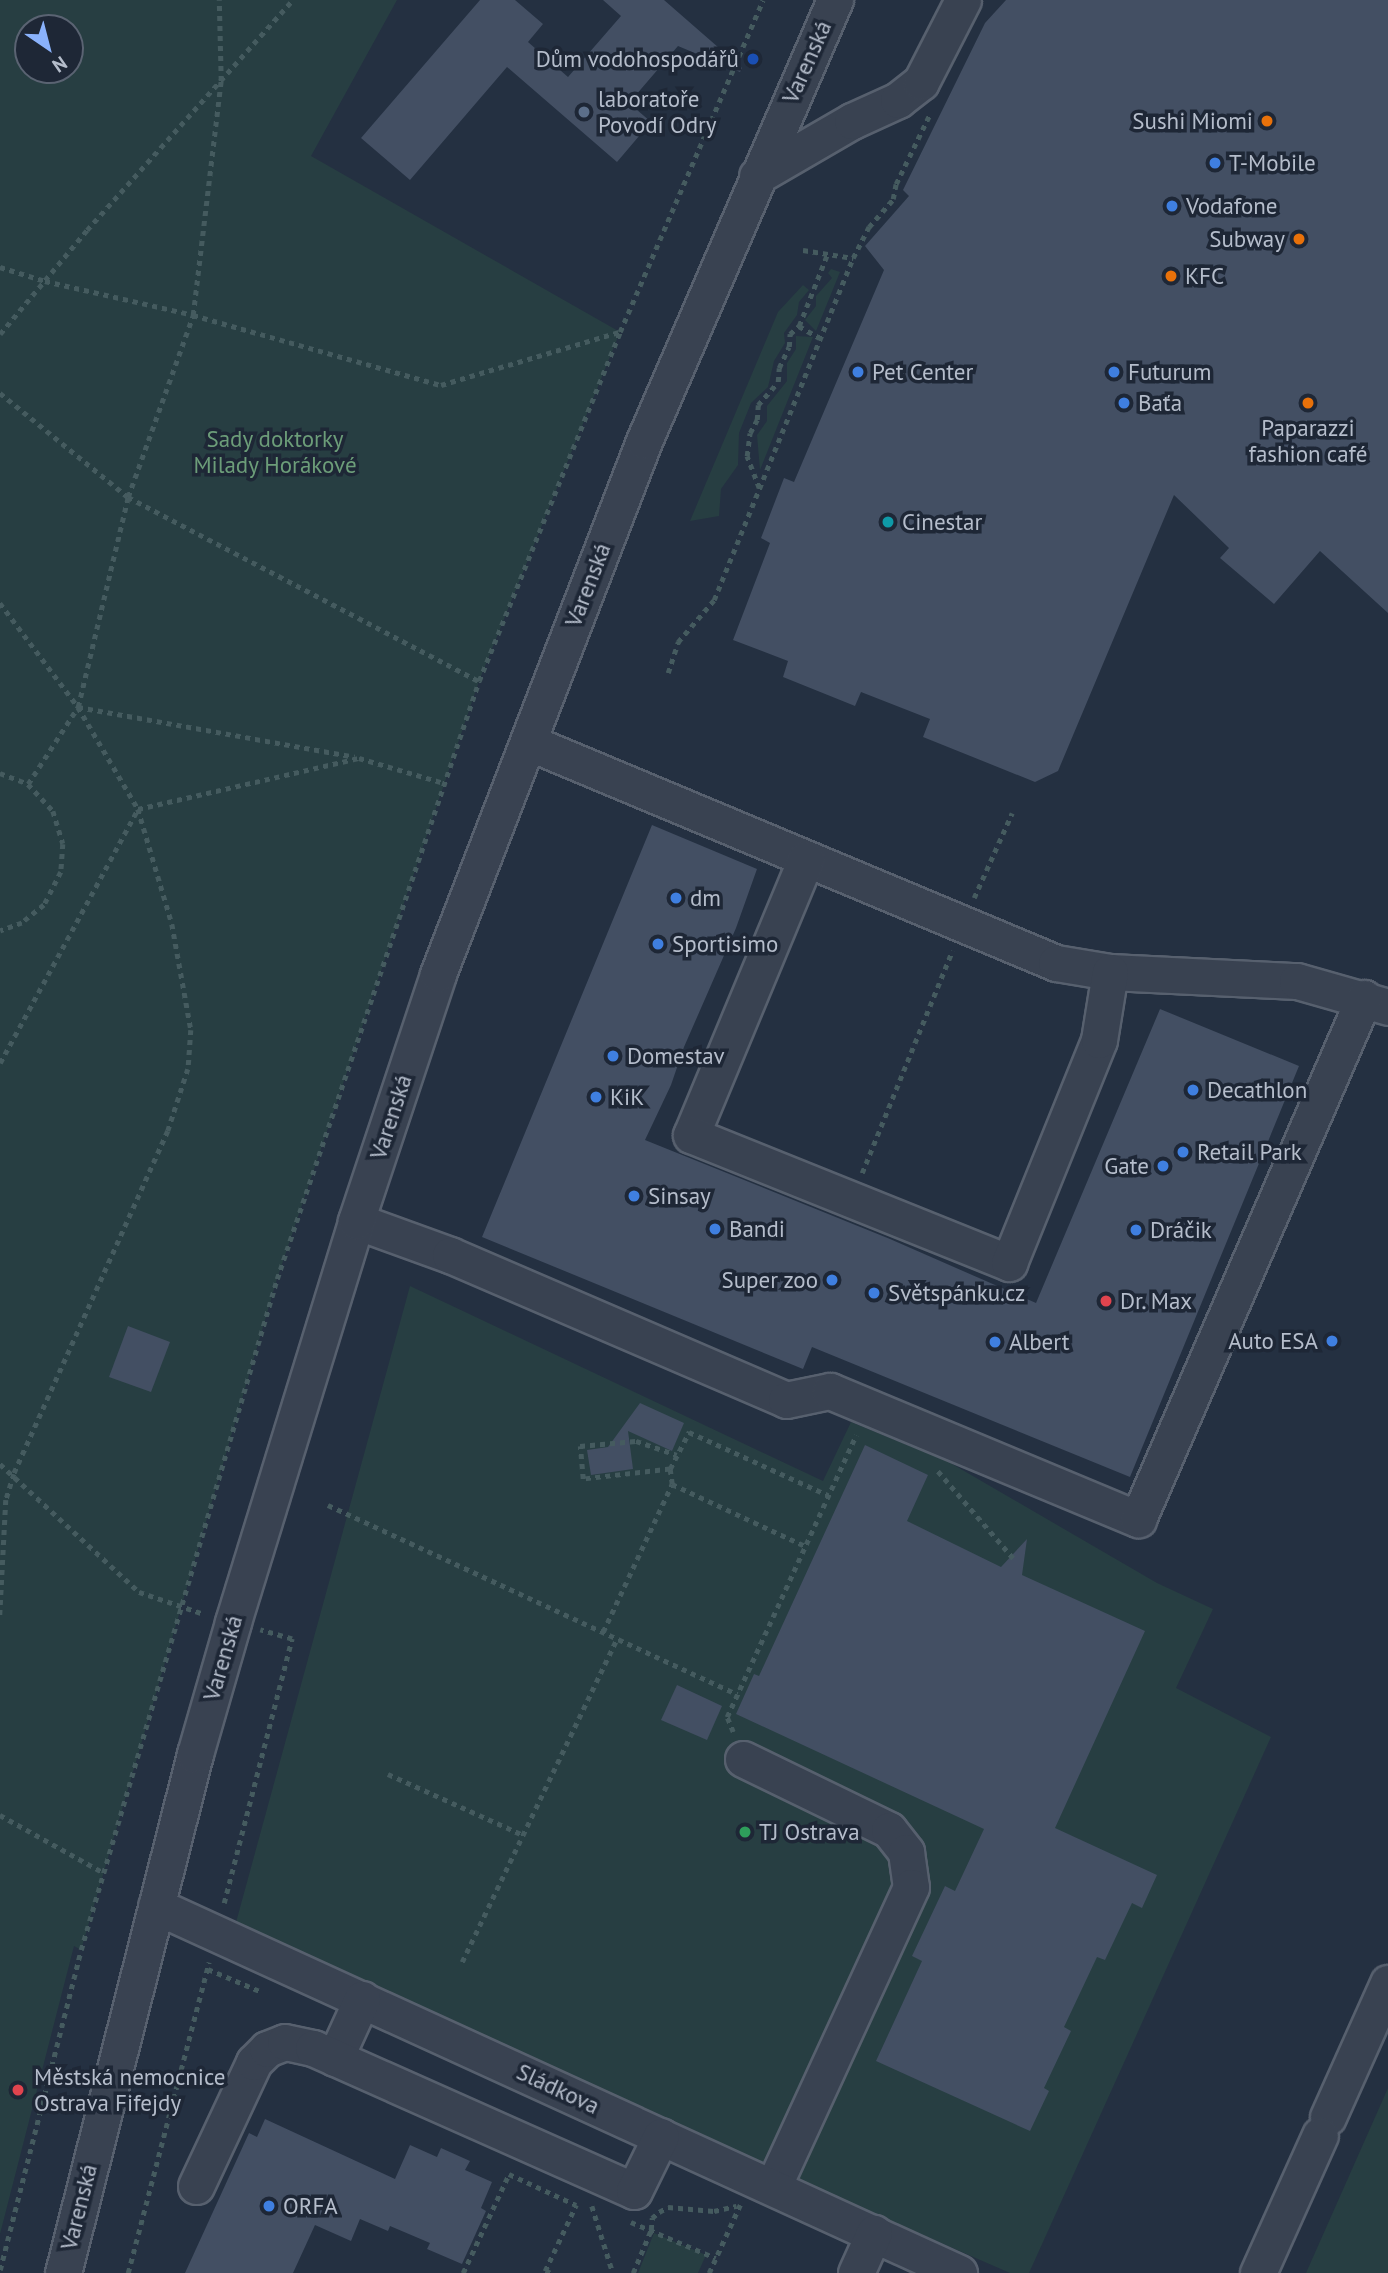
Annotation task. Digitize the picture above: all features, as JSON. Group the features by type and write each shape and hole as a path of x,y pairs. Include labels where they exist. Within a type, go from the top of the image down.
{"street":[{"name":"Varenská","path":"63,2273 156,1906 233,1622 356,1221 439,974 644,441 835,0"},
{"path":"757,176 852,121 898,100 921,82 964,0"},
{"path":"356,1221 450,1255 786,1401 830,1391 1138,1519 1376,1003 1297,981 1110,972 1056,963 528,742"},
{"path":"807,859 691,1135 1009,1263 1099,1040 1110,972"},
{"path":"743,1759 889,1830 906,1852 911,1887 773,2187"},
{"name":"Sládkova","path":"156,1906 959,2273"},
{"path":"1258,2273 1388,1983"},
{"path":"335,2058 362,1999"},
{"path":"196,2186 249,2071 262,2053 279,2043 292,2042 335,2058 590,2187 634,2191 661,2136"},
{"path":"856,2273 874,2233"}],"path":[{"path":"28,784 78,707 128,497 193,316 220,81 219,0"},
{"path":"0,334 293,0"},
{"path":"0,2270 104,1873 179,1606 277,1279 479,681 620,332 764,0"},
{"path":"668,673 678,642 714,600 853,258 870,227 893,199 896,184 937,102"},
{"path":"870,227 876,234"},
{"path":"803,250 853,258"},
{"path":"760,488 747,456 750,433 757,420 758,405 778,382 779,368 789,347 790,334 799,326 827,255"},
{"path":"0,267 45,281 193,316 441,385 620,332"},
{"path":"799,326 820,338"},
{"path":"0,393 128,497 479,681"},
{"path":"0,603 78,707 138,809 172,924 191,1030 188,1069 169,1131 15,1474 6,1500 0,1616"},
{"path":"78,707 359,758 444,783"},
{"path":"0,1063 138,809 359,758"},
{"path":"0,773 28,784 53,811 63,844 61,872 44,905 22,923 0,931"},
{"path":"851,1200 962,925 1012,813"},
{"path":"743,1759 727,1717 858,1431 869,1437"},
{"path":"603,1632 671,1484 670,1469 689,1432 828,1495"},
{"path":"670,1469 583,1479 580,1446 636,1441 677,1455"},
{"path":"0,1464 15,1474 139,1592 292,1639 128,2273"},
{"path":"936,1469 1014,1559"},
{"path":"671,1484 805,1546"},
{"path":"0,1506 6,1500"},
{"path":"328,1505 737,1693"},
{"path":"462,1962 617,1638"},
{"path":"388,1774 523,1835"},
{"path":"0,1815 104,1873"},
{"path":"463,2273 509,2174 576,2206"},
{"path":"550,2273 545,2271 576,2206 590,2187"},
{"path":"590,2187 603,2210"},
{"path":"590,2187 613,2273"},
{"path":"633,2273 651,2231 654,2216 668,2207 714,2211 740,2204 709,2273"},
{"path":"627,2220 716,2258"}],"green space":[{"name":"Sady doktorky Milady Horákové","path":"0,0 397,0 311,156 620,332 479,681 277,1279 81,1950 74,1946 0,2234"},
{"path":"831,269 840,272 816,331 805,320 816,306 816,296 832,278 828,273"},
{"path":"803,285 809,290 799,302 797,315 784,333 785,343 774,361 768,387 751,403 739,433 738,465 721,489 719,516 690,521 778,312"},
{"path":"796,336 813,337 760,470 757,435 767,421 767,406 787,381 787,363 796,349"},
{"name":"TJ Ostrava","path":"410,1286 823,1481 851,1422 947,1461 1157,1583 1213,1609 1176,1688 1271,1737 1029,2273 1010,2273 755,2162 235,1926"},
{"path":"1388,2088 1388,2273 1306,2273"},
{"path":"654,2233 706,2255 698,2273 638,2273"}],"building":[{"path":"480,0 515,0 543,24 528,42 568,77 621,16 603,0 664,0 742,68 740,72 678,46 629,103 651,122 617,162 507,67 410,180 361,138"},
{"name":"Futurum","path":"1006,0 1388,0 1388,613 1320,551 1274,604 1220,558 1229,548 1174,495 1058,771 1035,782 923,737 930,719 861,692 855,706 783,677 788,661 733,640 770,543 761,538 784,478 794,482 884,270 865,246 909,196 903,190 985,23"},
{"name":"Retail Park","path":"652,825 757,869 736,928 684,1047 671,1085 645,1140 890,1239 1036,1303 1160,1009 1299,1066 1130,1477 812,1347 803,1369 482,1237"},
{"path":"128,1326 170,1342 151,1392 109,1377"},
{"path":"640,1403 684,1423 672,1451 628,1431 633,1469 591,1475 587,1450 608,1447"},
{"path":"865,1445 928,1475 907,1521 1001,1567 1027,1539 1022,1575 1145,1631 1055,1828 1157,1875 1142,1908 1132,1903 1105,1960 1097,1957 1064,2027 1071,2031 1044,2088 1049,2091 1030,2131 876,2061 922,1961 912,1956 945,1886 955,1891 984,1829 736,1714 754,1674 759,1676"},
{"path":"677,1685 722,1706 707,1740 661,1720"},
{"path":"265,2119 395,2179 410,2145 437,2157 441,2148 470,2161 465,2170 492,2182 481,2208 486,2211 462,2264 427,2249 430,2243 390,2226 388,2231 360,2219 351,2241 315,2225 293,2273 185,2273 249,2133 257,2137"}],"place":[{"name":"Dům vodohospodářů","path":"753,59"},
{"name":"laboratoře Povodí Odry","path":"584,112"},
{"name":"Sushi Miomi","path":"1267,121"},
{"name":"T-Mobile","path":"1215,163"},
{"name":"Vodafone","path":"1172,206"},
{"name":"Subway","path":"1299,239"},
{"name":"KFC","path":"1171,276"},
{"name":"Pet Center","path":"858,372"},
{"name":"Futurum","path":"1114,372"},
{"name":"Baťa","path":"1124,403"},
{"name":"Paparazzi fashion café","path":"1308,403"},
{"name":"Cinestar","path":"888,522"},
{"name":"dm","path":"676,898"},
{"name":"Sportisimo","path":"658,944"},
{"name":"Domestav","path":"613,1056"},
{"name":"Decathlon","path":"1193,1090"},
{"name":"KiK","path":"596,1097"},
{"name":"Retail Park","path":"1183,1152"},
{"name":"Gate","path":"1163,1166"},
{"name":"Sinsay","path":"634,1196"},
{"name":"Bandi","path":"715,1229"},
{"name":"Dráčik","path":"1136,1230"},
{"name":"Super zoo","path":"832,1280"},
{"name":"Světspánku.cz","path":"874,1293"},
{"name":"Dr. Max","path":"1106,1301"},
{"name":"Auto ESA","path":"1332,1341"},
{"name":"Albert","path":"995,1342"},
{"name":"TJ Ostrava","path":"745,1832"},
{"name":"Městská nemocnice Ostrava Fifejdy","path":"18,2090"},
{"name":"ORFA","path":"269,2206"}]}
